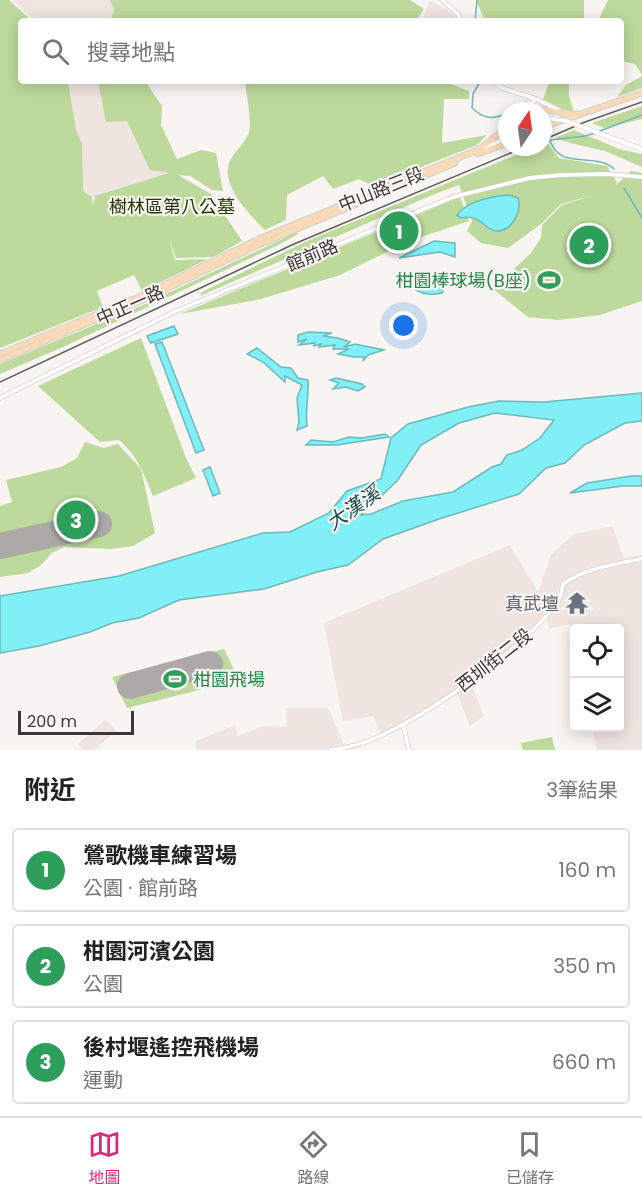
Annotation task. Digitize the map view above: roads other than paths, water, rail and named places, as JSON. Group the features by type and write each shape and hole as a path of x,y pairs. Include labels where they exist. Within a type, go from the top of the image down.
{"main road":[{"path":"552,124 642,93"},
{"path":"552,110 572,114 590,111"},
{"name":"中山路三段","path":"258,245 482,150 498,135"},
{"name":"中山路三段","path":"250,243 498,146"},
{"name":"中正一路","path":"0,354 139,297 250,243"},
{"name":"中正一路","path":"0,360 145,299 258,245"}],"street":[{"path":"442,0 460,18"},
{"path":"496,84 536,99 561,112"},
{"path":"533,102 536,99"},
{"path":"552,119 642,149"},
{"path":"482,150 498,142"},
{"name":"館前路","path":"0,398 174,312 453,196 530,178 607,174 642,177"},
{"name":"西圳街二段","path":"331,750 369,741 403,724 458,689 535,628 560,599 563,584 592,570 642,559"},
{"path":"403,724 409,750"}],"water":[{"path":"509,195 518,198 517,214 511,224 502,230 492,230 474,218 461,218 457,215 473,203"},
{"path":"434,241 455,243 455,257 440,252 399,258"},
{"path":"441,274 448,281 442,293 429,294 416,290 415,279"},
{"path":"174,326 178,334 151,343 147,336"},
{"path":"308,332 332,333 323,336 350,342 344,347 355,344 384,350 368,355 363,361 364,357 338,354 349,349 333,349 335,345 319,347 321,344 314,346 315,343 299,345 307,339 298,342 298,335"},
{"path":"162,342 204,450 196,453 155,344"},
{"path":"257,348 281,367 291,368 298,378 308,380 307,426 297,430 299,422 297,398 302,385 285,376 285,382 263,362 247,354"},
{"path":"336,378 362,384 365,387 358,391 346,387 333,389 339,383 330,380"},
{"name":"大漢溪","path":"642,393 642,421 625,423 584,445 565,463 546,468 519,494 383,539 348,565 264,589 179,600 139,618 112,623 90,632 39,646 0,653 0,596 119,576 263,533 290,532 329,513 347,491 381,479 391,438 408,424 499,401 544,402","holes":["495,413 554,420 540,438 522,450 507,455 501,464 492,467 453,492 403,501 371,514 361,515 397,481 421,445 459,423"]},
{"path":"385,434 389,437 337,445 306,445 311,440 333,442 349,437 361,438"},
{"path":"210,467 220,493 213,496 203,470"},
{"path":"642,476 642,486 623,486 570,493 587,483"}],"waterway":[{"path":"475,18 477,0"},
{"path":"479,84 473,94 472,108 489,117 498,117"},
{"path":"600,131 642,115"},
{"path":"552,140 596,133"},
{"path":"552,144 555,150 568,158 600,162 614,169"},
{"path":"624,188 642,218"}],"railway":[{"path":"552,136 642,102"},
{"path":"0,382 294,244 504,156"}],"place":[{"name":"鶯歌機車練習場","path":"399,231"},
{"name":"柑園河濱公園","path":"589,245"},
{"name":"柑園棒球場(B座)","path":"549,280"},
{"name":"後村堰遙控飛機場","path":"76,520"},
{"name":"真武壇","path":"577,603"},
{"name":"柑園飛場","path":"175,679"}],"park label":[{"name":"樹林區第八公墓","path":"172,206"}]}
